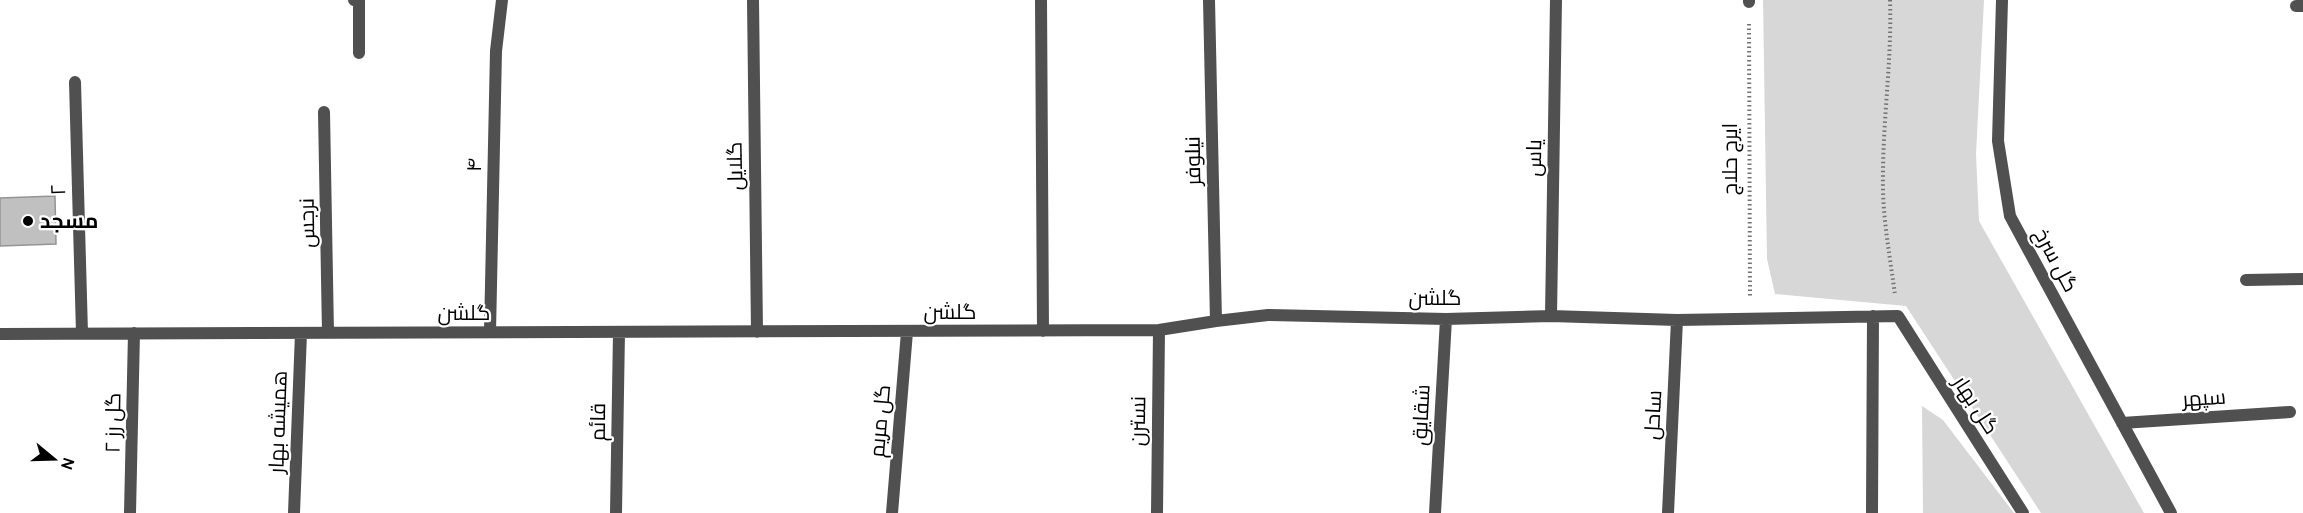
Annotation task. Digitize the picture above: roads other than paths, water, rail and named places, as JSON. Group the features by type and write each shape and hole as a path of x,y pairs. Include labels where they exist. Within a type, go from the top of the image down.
{"street":[{"path":"354,0 359,2 359,53"},
{"name":"۴","path":"490,332 496,51 502,0"},
{"name":"گلایل","path":"753,0 757,332"},
{"path":"1041,0 1043,331"},
{"name":"نیلوفر","path":"1209,0 1216,321"},
{"name":"یاس","path":"1551,316 1556,0"},
{"name":"گل سرخ","path":"2002,0 1998,141 2010,216 2171,513"},
{"name":"۲","path":"75,82 82,333"},
{"name":"نرجس","path":"324,112 328,333"},
{"path":"2246,280 2303,279"},
{"name":"گلشن","path":"0,334 1159,330 1268,315 1446,319 1551,316 1677,320 1898,316"},
{"path":"1872,513 1873,316"},
{"name":"گل بهار","path":"1898,316 2023,513"},
{"name":"شقایق","path":"1435,513 1446,319"},
{"name":"ساحل","path":"1668,513 1677,320"},
{"name":"نسترن","path":"1157,513 1159,330"},
{"name":"قائم","path":"616,513 620,332"},
{"name":"گل مریم","path":"892,513 907,332"},
{"name":"گل رز ۲","path":"130,513 134,333"},
{"name":"همیشه بهار","path":"294,513 301,333"},
{"name":"سپهر","path":"2122,423 2290,412"}],"place":[{"name":"مسجد","path":"28,221"}]}
